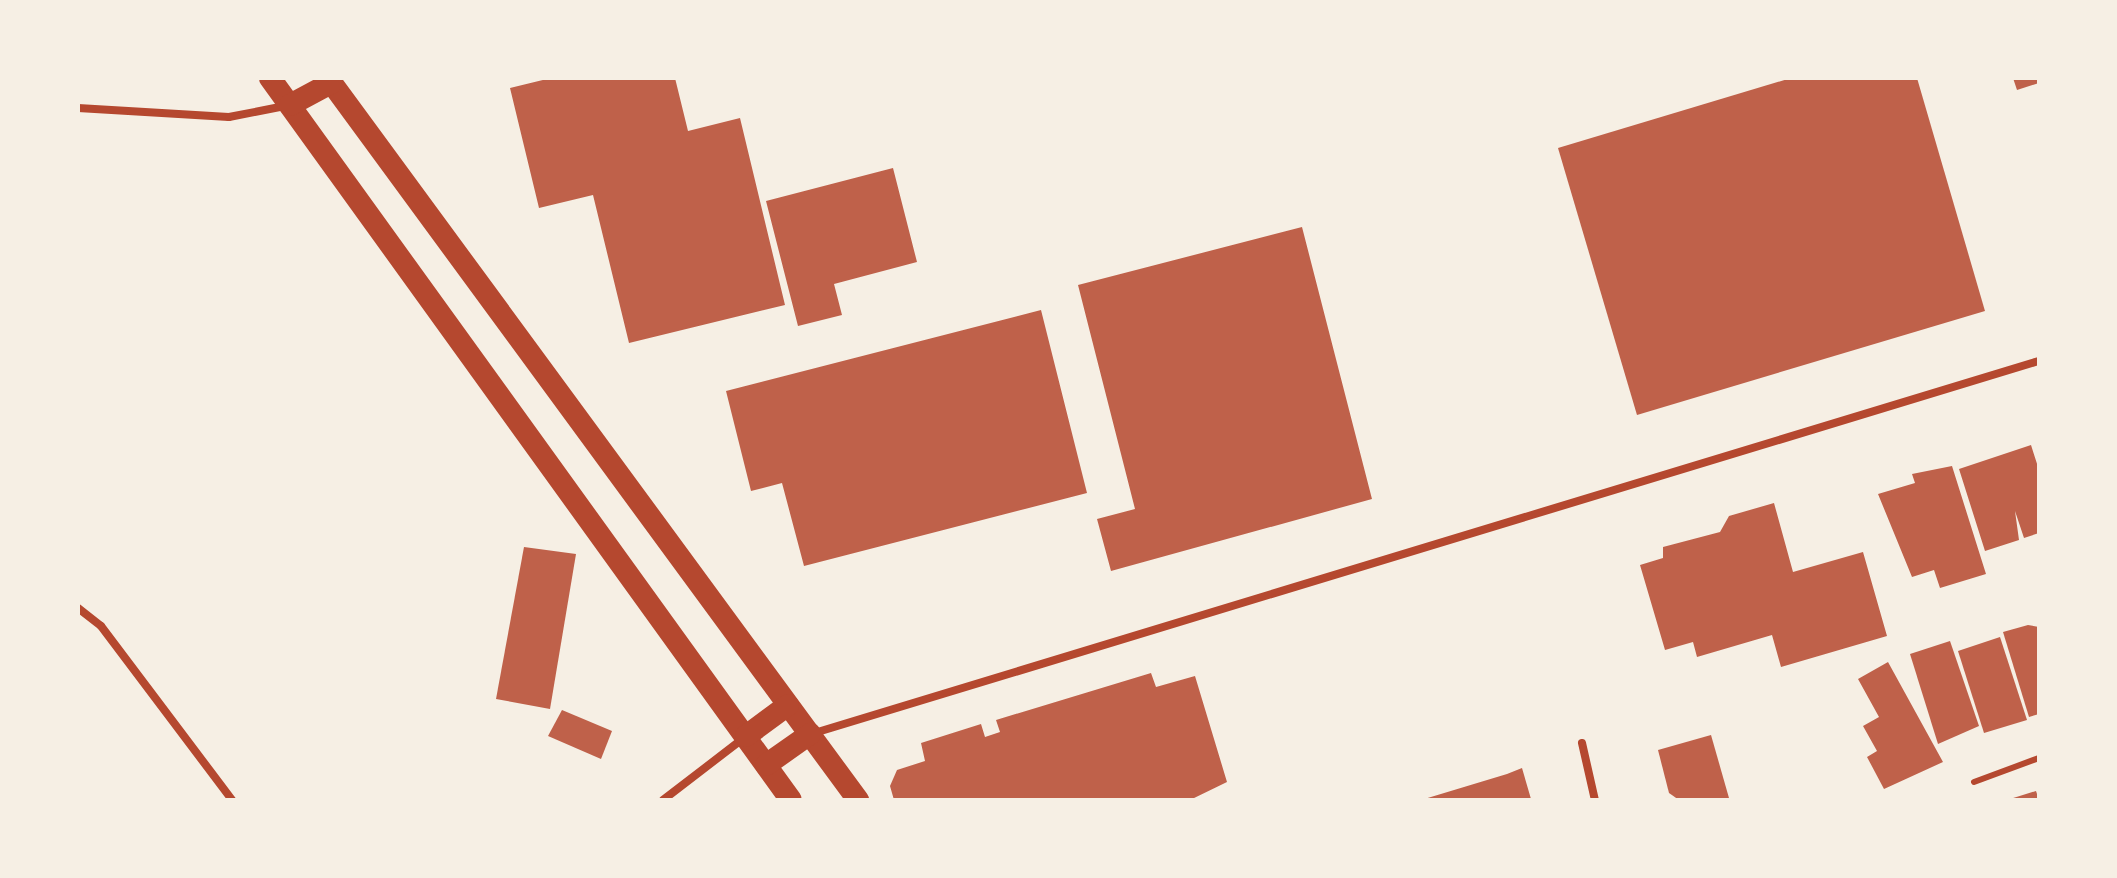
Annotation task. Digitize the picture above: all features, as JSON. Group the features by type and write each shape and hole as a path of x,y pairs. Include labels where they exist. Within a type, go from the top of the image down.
{"highway":[{"path":"270,78 791,800"},
{"path":"290,105 330,80 858,800"},
{"path":"746,736 788,705"},
{"path":"766,765 810,734"}],"street":[{"path":"78,108 229,117 290,105"},
{"path":"810,734 2039,361"},
{"path":"78,608 101,626 232,800"},
{"path":"663,800 746,736"},
{"path":"1582,743 1595,800"}],"lane":[{"path":"1974,782 2039,758"}],"building":[{"path":"551,78 675,78 688,131 740,118 785,305 629,343 593,195 539,208 510,88"},
{"path":"1791,78 1917,78 1985,311 1637,415 1558,148"},
{"path":"2013,78 2039,78 2039,83 2017,90"},
{"path":"893,168 917,262 834,284 842,315 798,326 766,201"},
{"path":"1302,227 1372,499 1111,571 1097,519 1135,509 1078,285"},
{"path":"1041,310 1087,493 804,566 782,483 751,491 726,391"},
{"path":"2031,445 2039,470 2039,533 2024,538 2015,511 2019,540 1985,551 1959,469"},
{"path":"1952,466 1986,574 1940,588 1934,570 1912,577 1878,494 1915,483 1912,474"},
{"path":"1774,503 1793,572 1863,552 1887,636 1781,667 1772,635 1697,657 1693,642 1665,650 1640,565 1663,558 1663,547 1720,532 1729,516"},
{"path":"524,547 576,554 550,709 496,699"},
{"path":"2028,625 2039,627 2039,714 2029,717 2003,632"},
{"path":"2000,637 2027,720 1984,733 1958,651"},
{"path":"1950,641 1979,726 1938,744 1910,654"},
{"path":"1888,662 1943,762 1884,789 1867,757 1877,751 1863,726 1879,717 1858,679"},
{"path":"1151,673 1156,687 1195,676 1227,782 1190,800 894,800 890,786 897,770 925,761 921,743 981,724 985,737 1000,732 996,720"},
{"path":"562,710 612,731 601,759 548,736"},
{"path":"1711,735 1729,798 1679,800 1669,793 1658,750"},
{"path":"1522,768 1531,799 1421,800 1507,774"},
{"path":"2036,791 2039,800 2010,800 2010,799"}]}
